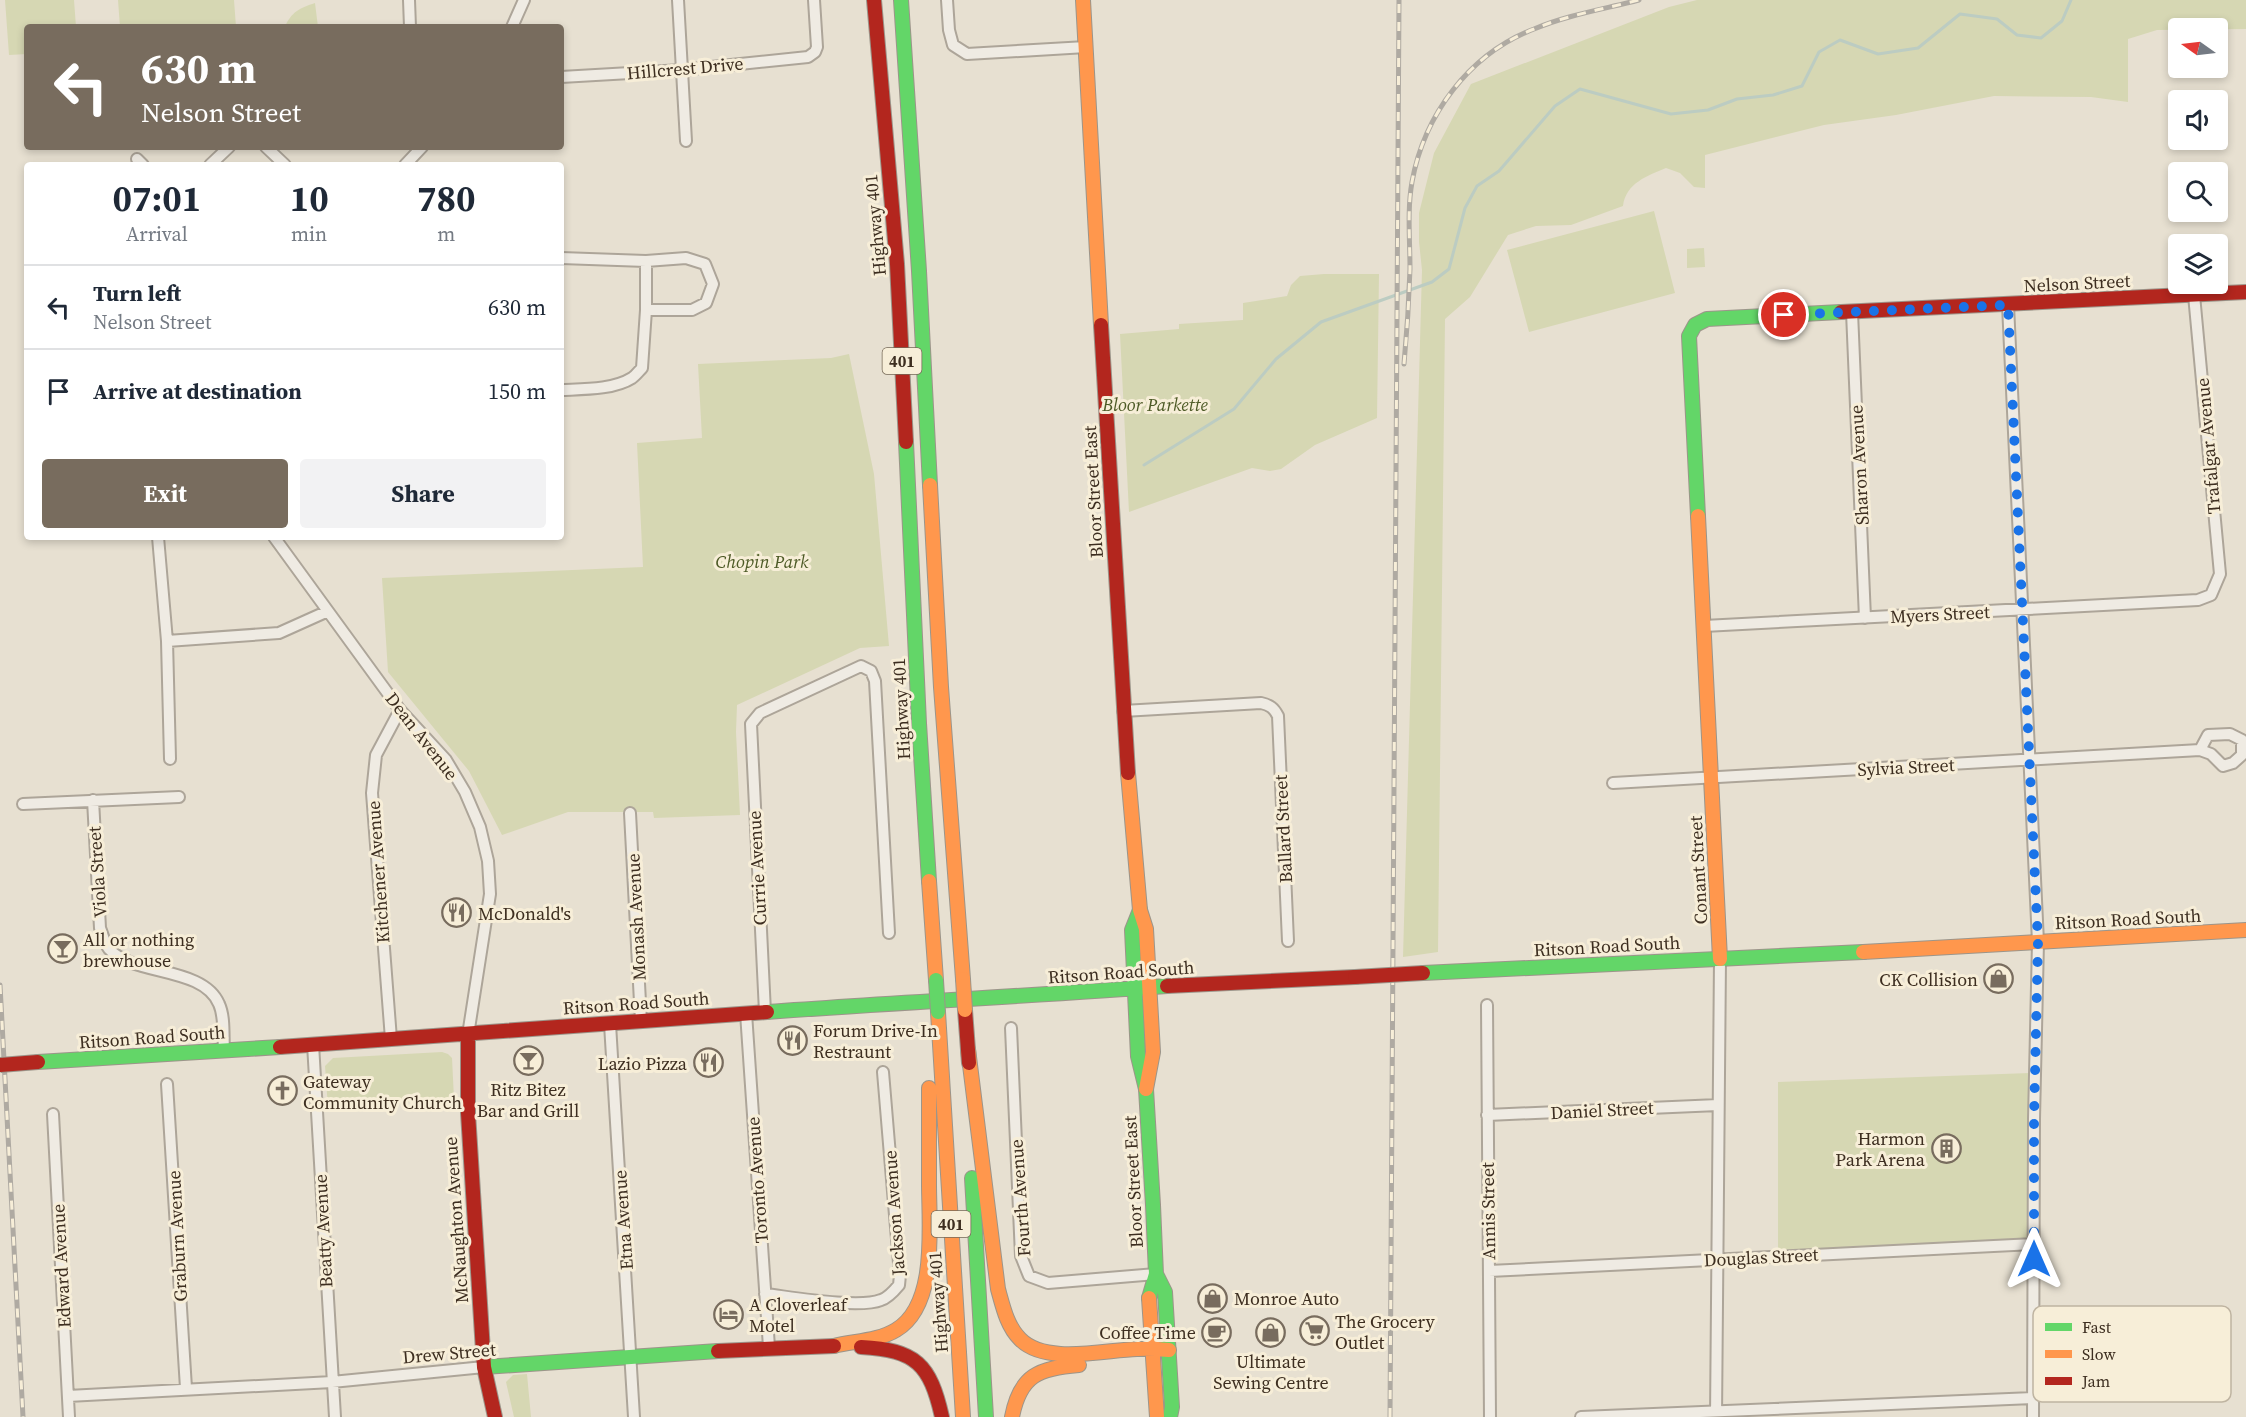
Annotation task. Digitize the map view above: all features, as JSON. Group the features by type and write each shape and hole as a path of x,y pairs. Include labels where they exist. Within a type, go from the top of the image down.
{"main road":[{"name":"Highway 401","path":"874,0 897,264 919,723 963,1417"},
{"name":"401","path":"901,0 919,271 941,687 966,1010 973,1224 986,1417"},
{"name":"Bloor Street East","path":"1083,0 1123,711 1140,910 1146,929 1150,987 1153,1052 1146,1089"},
{"name":"Nelson Street","path":"1695,324 1707,319 2246,292"},
{"name":"Conant Street","path":"1695,324 1690,329 1689,336 1720,959"},
{"name":"Bloor Street East","path":"1140,910 1132,930 1138,1056 1146,1089 1156,1274 1149,1296 1157,1417"},
{"name":"Ritson Road South","path":"0,1065 468,1035 914,1001 2246,930"},
{"path":"834,1346 887,1335 905,1323 920,1303 927,1283 929,1085 939,1031"},
{"name":"McNaughton Avenue","path":"468,1035 468,1113 484,1367 495,1417"},
{"path":"968,1048 998,1289 1006,1319 1016,1335 1036,1351 1169,1357"},
{"name":"Bloor Street East","path":"1156,1274 1165,1292 1172,1407 1170,1417"},
{"path":"834,1346 883,1347 912,1357 925,1368 937,1391 942,1417"},
{"name":"Drew Street","path":"484,1367 769,1347 834,1346"},
{"path":"1012,1417 1019,1391 1030,1377 1041,1370 1056,1366 1152,1356"}],"street":[{"path":"409,0 411,24"},
{"path":"513,24 524,0"},
{"path":"678,0 686,141"},
{"name":"Hillcrest Drive","path":"564,77 682,70 808,57 815,52 817,47 814,0"},
{"path":"947,0 949,30 953,45 967,54 1086,47"},
{"path":"213,162 226,150"},
{"path":"270,150 282,162"},
{"path":"408,162 419,150"},
{"path":"564,258 646,261 686,258 705,264 713,284 706,303 692,310 646,310"},
{"path":"564,390 617,384 632,378 642,368 646,310 646,261"},
{"name":"Trafalgar Avenue","path":"2194,295 2220,574 2211,595"},
{"path":"2008,305 2038,942 2034,1306"},
{"name":"Sharon Avenue","path":"1852,312 1865,618"},
{"path":"158,540 167,640 170,759"},
{"name":"Dean Avenue","path":"276,540 400,710 446,760 465,792 480,827 488,861 489,906 468,1035"},
{"name":"Myers Street","path":"1704,626 2198,600 2211,595"},
{"path":"167,640 279,633 328,611"},
{"name":"Currie Avenue","path":"765,1012 751,724 760,713 861,666 871,671 875,681 889,933"},
{"name":"Ballard Street","path":"1123,711 1261,703 1272,707 1278,716 1288,941"},
{"name":"Kitchener Avenue","path":"391,1039 372,793 376,755 400,710"},
{"name":"Sylvia Street","path":"1612,783 2200,750"},
{"path":"22,804 179,797"},
{"name":"Viola Street","path":"93,800 100,928 104,940 109,948 123,958 194,981 207,988 220,1006 224,1050"},
{"name":"Monash Avenue","path":"630,813 641,1021"},
{"name":"Conant Street","path":"1716,1415 1720,959"},
{"name":"Annis Street","path":"1487,1005 1486,1115 1490,1417"},
{"name":"Toronto Avenue","path":"746,1013 769,1347"},
{"name":"Etna Avenue","path":"610,1024 634,1417"},
{"name":"Fourth Avenue","path":"1011,1028 1021,1256 1029,1276 1048,1282 1156,1274"},
{"name":"Beatty Avenue","path":"313,1044 335,1417"},
{"name":"Jackson Avenue","path":"765,1294 822,1301 870,1303 883,1300 899,1285 883,1072"},
{"name":"Graburn Avenue","path":"167,1084 186,1388"},
{"name":"Daniel Street","path":"1486,1115 1718,1105"},
{"name":"Edward Avenue","path":"53,1114 69,1417"},
{"name":"Douglas Street","path":"1489,1271 2034,1244"},
{"name":"Drew Street","path":"68,1396 332,1382 484,1367"},
{"path":"1581,1417 1716,1415 2033,1398 2033,1417"}],"green space":[{"path":"5,0 74,0 76,24 24,24 24,54 9,55"},
{"path":"118,0 234,0 236,24 120,24"},
{"path":"1697,0 2246,0 2246,29 2228,29 2228,18 2168,18 2168,30 2157,30 2128,39 2128,102 2091,97 1994,96 1896,115 1824,125 1705,155 1705,188 1694,187 1680,173 1666,168 1645,177 1633,186 1628,191 1623,206 1571,225 1536,226 1508,235 1470,297 1445,319 1438,952 1403,957 1422,270 1419,213 1434,153 1471,84 1669,7"},
{"path":"315,3 318,24 287,24 297,11"},
{"path":"1654,211 1675,293 1529,332 1507,250"},
{"path":"1704,248 1705,267 1687,268 1687,249"},
{"name":"Bloor Parkette","path":"1379,274 1377,418 1315,445 1281,469 1270,471 1252,468 1129,512 1120,334 1179,329 1179,324 1243,320 1243,303 1287,296 1291,285 1300,276"},
{"name":"Chopin Park","path":"849,354 874,474 889,646 860,648 737,705 740,815 654,818 653,812 568,812 502,835 469,771 388,672 382,578 643,567 637,443 702,438 698,364 831,358"},
{"path":"442,1052 452,1058 454,1099 328,1108 325,1066 333,1058"},
{"path":"2030,1073 2030,1241 1778,1254 1778,1082"},
{"path":"527,1374 531,1417 514,1417 506,1382 513,1375"}],"waterway":[{"path":"1144,465 1234,409 1276,359 1321,322 1432,282 1449,269 1465,208 1477,186 1499,171 1555,106 1580,89 1671,114 1708,110 1737,99 1773,95 1802,86 1819,52 1840,40 1878,54 1918,48 1960,14 1997,19 2017,35 2041,38 2062,21 2071,0"}],"railway":[{"path":"1390,1417 1399,0"},
{"path":"1404,364 1410,281 1410,193 1418,157 1439,111 1470,71 1489,54 1511,40 1559,20 1639,0"},
{"path":"0,985 23,1417"}],"traffic: fast":[{"path":"901,0 930,485"},
{"path":"1698,516 1689,336 1695,325 1707,319 1841,312"},
{"path":"906,442 929,881"},
{"path":"1140,910 1132,930 1138,1056 1146,1089 1153,1205 1156,1274 1149,1298"},
{"path":"1423,973 1863,952"},
{"path":"936,980 938,1012"},
{"path":"767,1012 1167,986"},
{"path":"38,1062 280,1047"},
{"path":"972,1178 986,1417"},
{"path":"1156,1274 1165,1292 1172,1407 1170,1417"},
{"path":"484,1367 718,1351"}],"traffic: slow":[{"path":"1083,0 1101,325"},
{"path":"930,485 941,687 963,979"},
{"path":"1698,516 1720,959"},
{"path":"1128,773 1140,910 1146,929 1153,1052 1146,1089"},
{"path":"929,881 936,980"},
{"path":"1863,952 2246,930"},
{"path":"963,979 965,1010"},
{"path":"938,1012 963,1417"},
{"path":"968,1049 998,1289 1006,1316 1016,1334 1031,1347 1059,1354 1141,1349 1169,1350"},
{"path":"834,1346 889,1334 909,1318 919,1303 925,1284 930,1242 929,1088"},
{"path":"1149,1298 1157,1417"},
{"path":"1012,1417 1020,1392 1033,1376 1053,1368 1079,1365"}],"traffic: jam":[{"path":"874,0 897,264 906,442"},
{"path":"1841,312 2246,292"},
{"path":"1101,325 1128,773"},
{"path":"1355,977 1423,973"},
{"path":"1167,986 1355,977"},
{"path":"965,1010 969,1063"},
{"path":"280,1047 767,1012"},
{"path":"468,1035 468,1113 484,1367 495,1417"},
{"path":"0,1065 38,1062"},
{"path":"718,1351 834,1346"},
{"path":"861,1347 895,1352 908,1356 918,1363 932,1384 942,1417"}],"place":[{"name":"McDonald's","path":"457,913"},
{"name":"All or nothing brewhouse","path":"62,949"},
{"name":"CK Collision","path":"1999,979"},
{"name":"Forum Drive-In Restraunt","path":"792,1040"},
{"name":"Ritz Bitez Bar and Grill","path":"528,1060"},
{"name":"Lazio Pizza","path":"708,1063"},
{"name":"Gateway Community Church","path":"282,1091"},
{"name":"Harmon Park Arena","path":"1946,1148"},
{"name":"Monroe Auto","path":"1213,1298"},
{"name":"A Cloverleaf Motel","path":"728,1314"},
{"name":"The Grocery Outlet","path":"1314,1331"},
{"name":"Coffee Time","path":"1217,1332"},
{"name":"Ultimate Sewing Centre","path":"1271,1332"}],"route":[{"path":"1784,315 2008,305 2038,942 2034,1259"}]}
